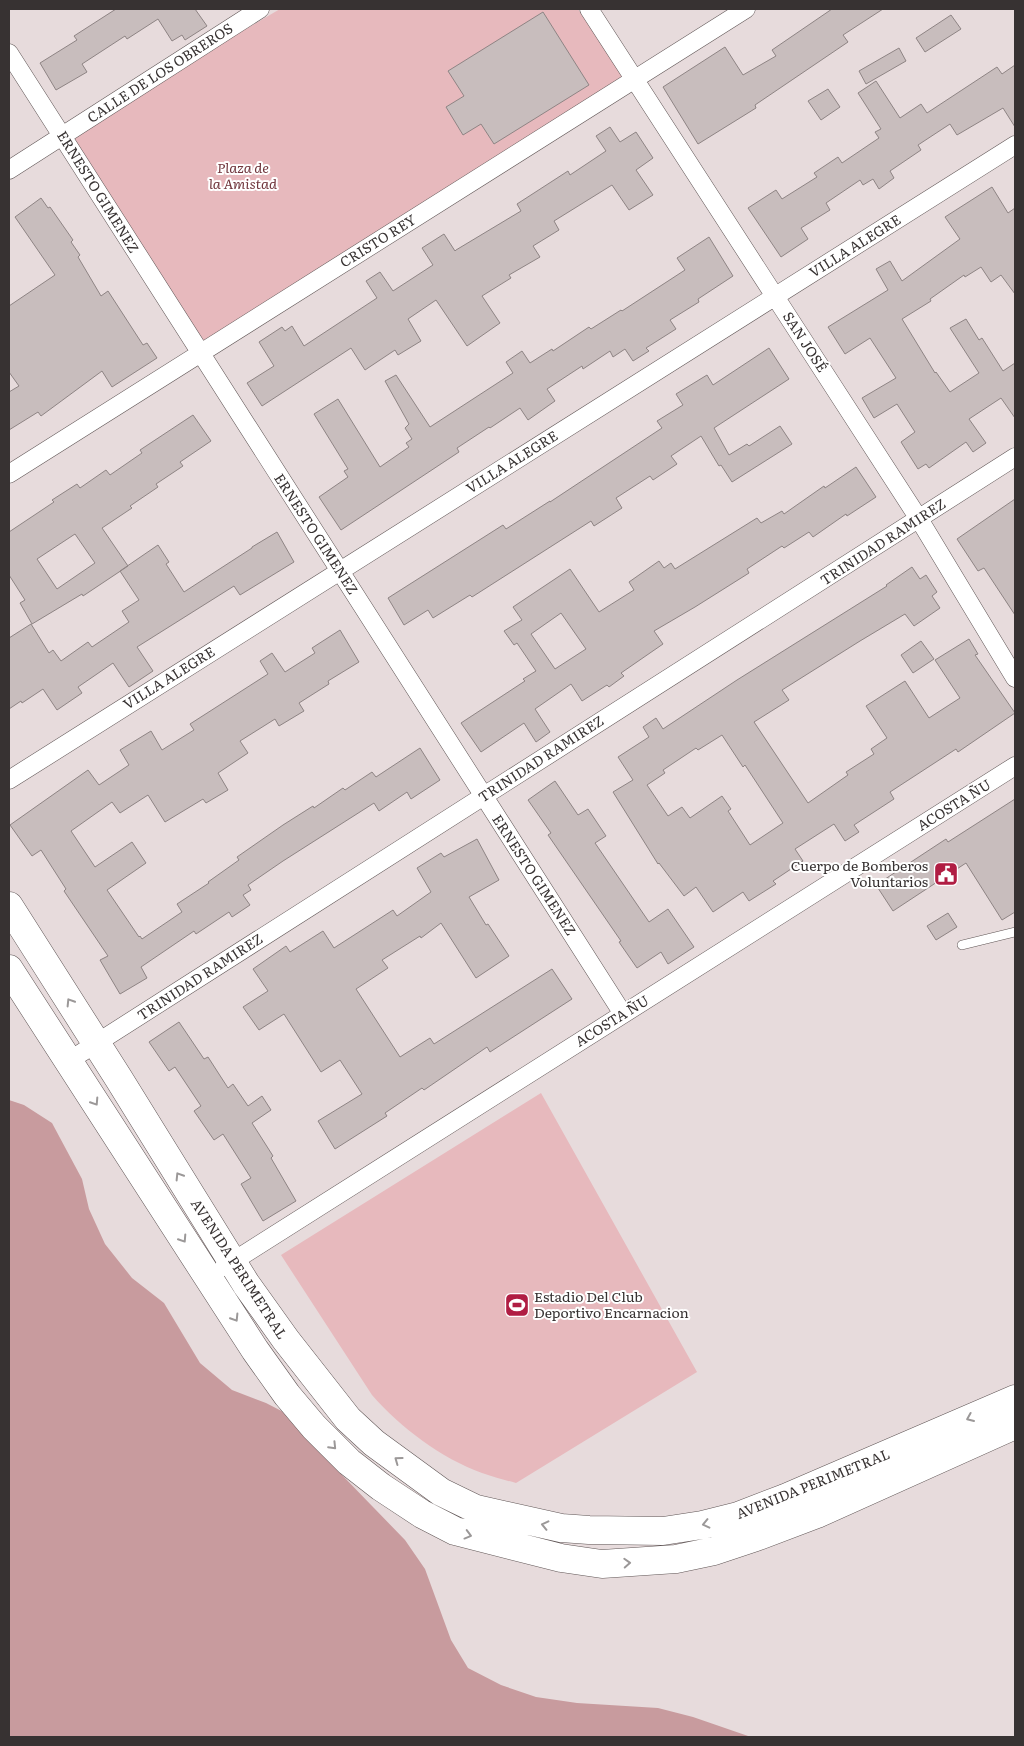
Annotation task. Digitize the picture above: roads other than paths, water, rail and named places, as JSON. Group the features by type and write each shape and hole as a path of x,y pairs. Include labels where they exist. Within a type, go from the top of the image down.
{"main road":[{"name":"AVENIDA PERIMETRAL","path":"9,906 232,1262 286,1340 348,1418 374,1443 441,1492 476,1509 561,1528 663,1531 702,1525 738,1516 785,1498 1015,1399"},
{"name":"AVENIDA PERIMETRAL","path":"9,969 67,1062 255,1350 287,1394 314,1427 349,1462 381,1487 422,1514 455,1531 561,1558 602,1564 676,1559 714,1551 817,1514 1015,1425"}],"street":[{"name":"CALLE DE LOS OBREROS","path":"9,170 260,9"},
{"name":"SAN JOSÉ","path":"589,9 919,519 1015,678"},
{"name":"CRISTO REY","path":"9,474 746,9"},
{"name":"ERNESTO GIMENEZ","path":"9,53 623,1014"},
{"name":"VILLA ALEGRE","path":"9,780 1015,145"},
{"name":"TRINIDAD RAMIREZ","path":"67,1062 1015,458"},
{"name":"ACOSTA ÑU","path":"208,1277 1015,766"}],"lane":[{"path":"962,945 1015,932"}],"place":[{"name":"Cuerpo de Bomberos Voluntarios","path":"946,874"},
{"name":"Estadio Del Club Deportivo Encarnacion","path":"517,1305"}],"park label":[{"name":"Plaza de la Amistad","path":"243,176"}]}
